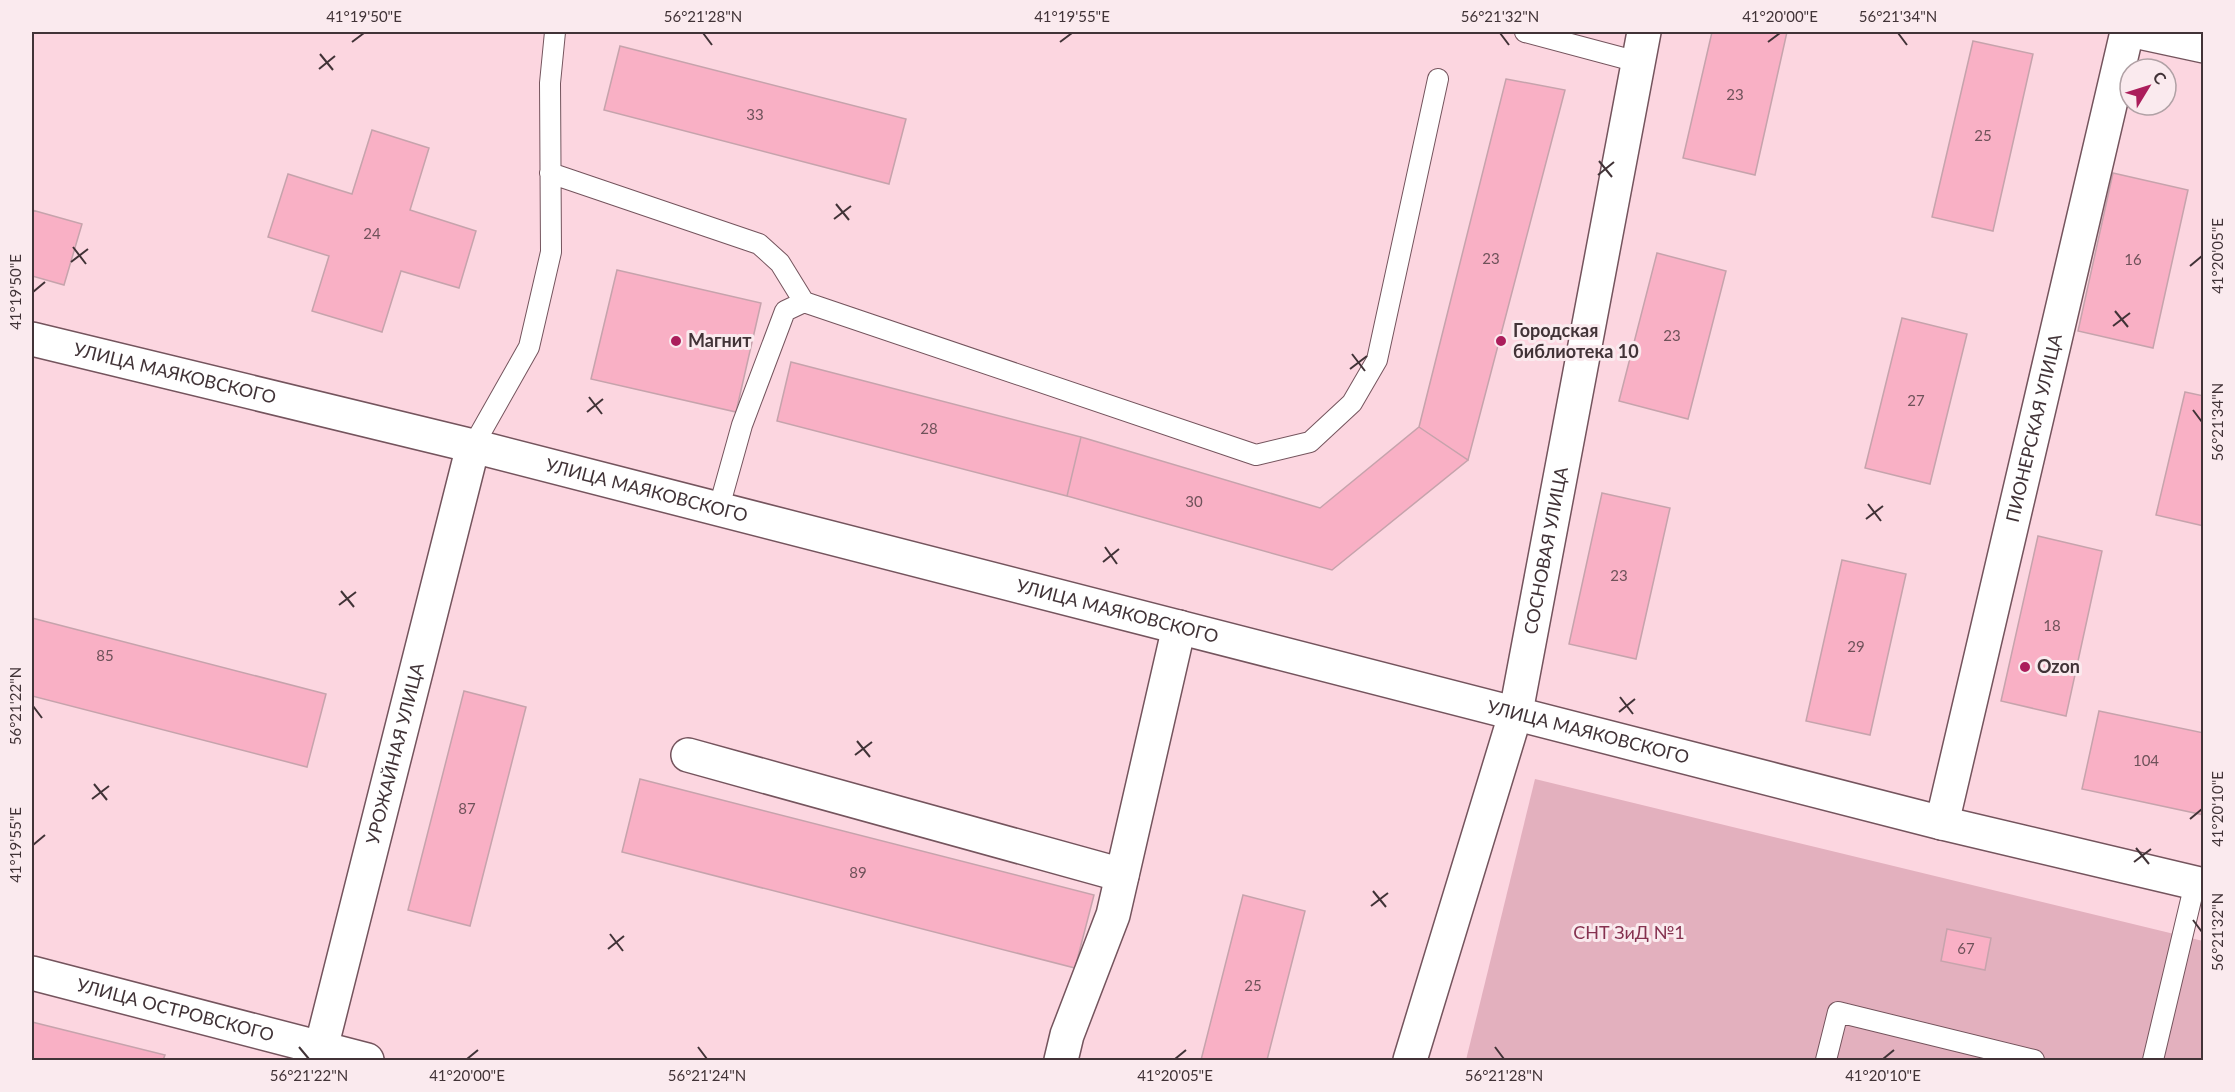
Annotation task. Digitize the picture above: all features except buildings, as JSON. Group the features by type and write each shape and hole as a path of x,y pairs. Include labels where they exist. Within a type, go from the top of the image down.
{"street":[{"name":"ПИОНЕРСКАЯ УЛИЦА","path":"1941,823 2127,32"},
{"path":"2139,32 2204,46"},
{"name":"СОСНОВАЯ УЛИЦА","path":"1410,1060 1516,712 1641,47"},
{"name":"УЛИЦА МАЯКОВСКОГО","path":"32,339 472,446 718,511 1516,712 1941,823 2199,884"},
{"name":"УРОЖАЙНАЯ УЛИЦА","path":"319,1055 472,446"},
{"path":"1061,1060 1067,1035 1113,915 1179,627"},
{"path":"688,755 1122,874"},
{"name":"УЛИЦА ОСТРОВСКОГО","path":"32,973 319,1055 367,1060"}],"lane":[{"path":"472,446 529,347 551,252 550,83 555,32"},
{"path":"1525,32 1641,47"},
{"path":"550,173 759,244 780,263 804,302 1256,454 1310,441 1352,402 1377,360 1438,79"},
{"path":"718,511 742,425 785,311 804,302"},
{"path":"2153,1060 2199,884"},
{"path":"1826,1060 1838,1012 2034,1060"}],"green space":[{"name":"СНТ ЗиД №1","path":"1535,779 2203,941 2203,1060 1466,1060"}],"place":[{"name":"Магнит","path":"676,341"},
{"name":"Городская библиотека 10","path":"1501,341"},
{"name":"Ozon","path":"2025,667"}]}
